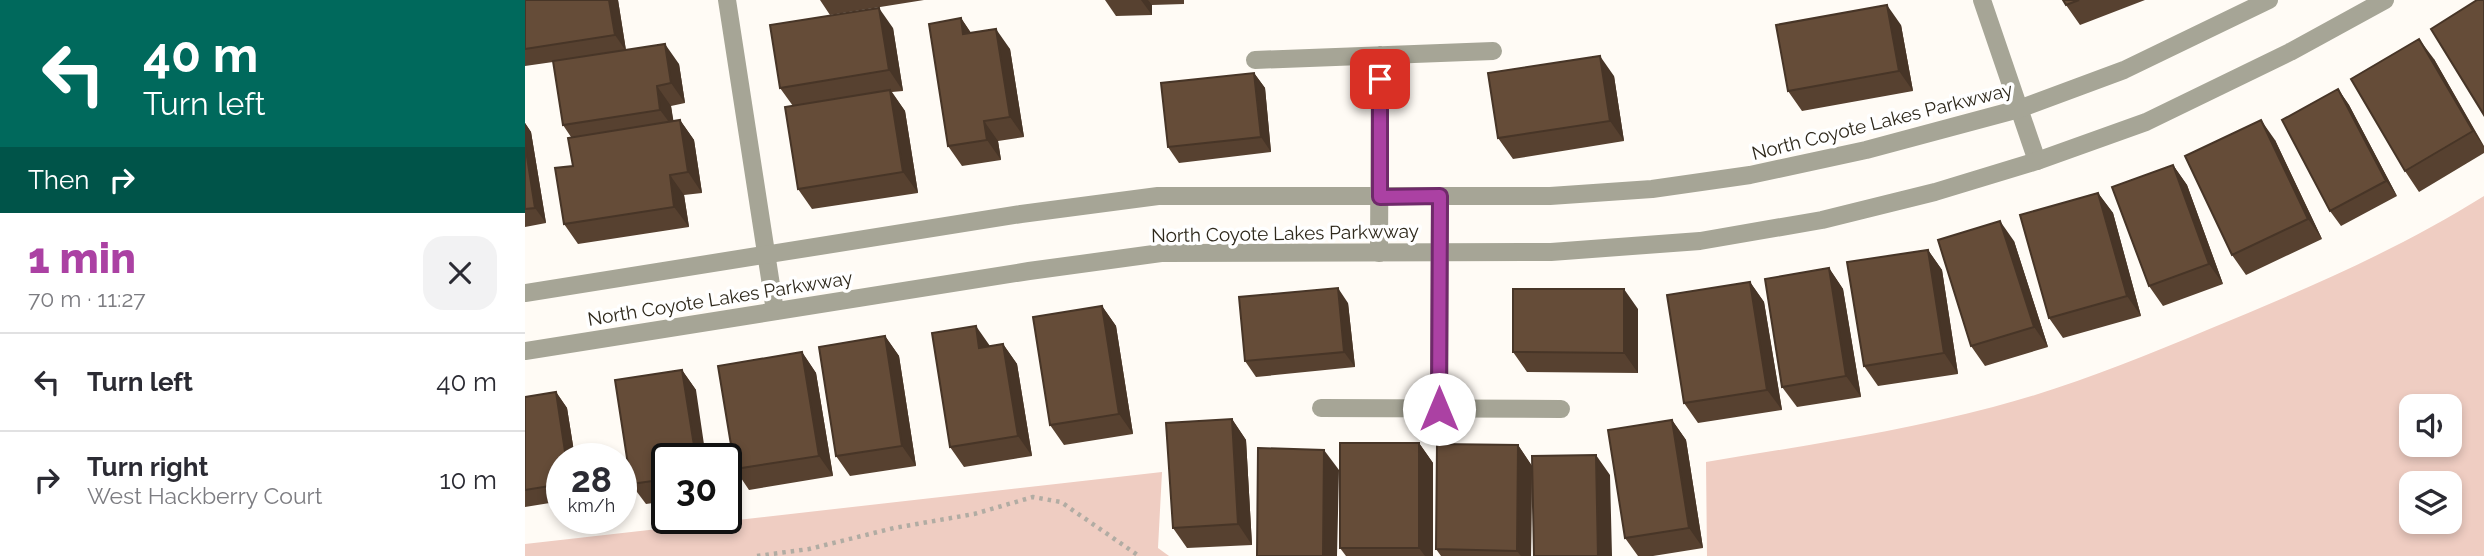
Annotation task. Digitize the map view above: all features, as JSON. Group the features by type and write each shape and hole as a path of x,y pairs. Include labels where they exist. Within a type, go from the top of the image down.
{"street":[{"path":"727,0 775,311"},
{"path":"1982,0 2038,161"},
{"name":"North Coyote Lakes Parkwway","path":"525,293 1021,214 1158,196 1562,195 1693,184 1809,164 2019,109 2124,70 2269,0"},
{"name":"North Coyote Lakes Parkwway","path":"525,351 1161,253 1552,252 1700,241 1822,220 1935,192 2038,161 2145,122 2290,52 2385,0"},
{"path":"1255,60 1493,51"},
{"path":"1379,253 1380,55"},
{"path":"1439,409 1440,196"},
{"path":"1321,408 1561,409"}],"path":[{"path":"757,556 974,514 1033,497 1061,502 1139,556"}],"shaded area":[{"path":"2484,196 2484,556 1707,556 1706,462 1922,424 2048,391 2128,362 2278,300 2349,269"},
{"path":"1162,472 1158,548 1169,556 525,556 525,544 637,534 637,531 651,530 651,534 742,534 742,519"}],"building":[{"path":"525,0 609,0 615,35 525,49"},
{"path":"2063,0 2079,0 2066,5"},
{"path":"2477,0 2484,0 2484,115 2431,29"},
{"path":"1887,5 1899,71 1788,91 1776,25"},
{"path":"879,8 889,70 780,88 770,25"},
{"path":"961,18 963,34 996,29 1010,117 984,121 987,140 948,146 929,24"},
{"path":"2419,39 2473,131 2405,171 2351,79"},
{"path":"665,44 671,83 657,86 660,110 563,125 553,61"},
{"path":"1600,56 1610,121 1498,138 1488,73"},
{"path":"1254,73 1261,137 1168,147 1161,83"},
{"path":"2338,89 2386,181 2330,211 2282,120"},
{"path":"890,90 903,172 798,189 785,107"},
{"path":"680,120 688,172 670,175 674,207 564,224 555,168 573,166 568,138"},
{"path":"2261,120 2308,219 2232,255 2185,156"},
{"path":"525,144 535,208 525,209"},
{"path":"2173,165 2209,264 2149,286 2112,187"},
{"path":"2098,193 2127,296 2049,318 2020,215"},
{"path":"2000,221 2034,327 1971,346 1938,240"},
{"path":"1928,250 1944,353 1864,366 1847,262"},
{"path":"1829,268 1846,376 1782,387 1765,279"},
{"path":"1750,282 1767,390 1684,403 1667,295"},
{"path":"1338,288 1344,352 1245,361 1239,297"},
{"path":"1513,289 1624,289 1624,353 1513,352"},
{"path":"1102,306 1119,414 1050,425 1033,317"},
{"path":"976,326 979,348 1003,344 1018,436 950,447 932,333"},
{"path":"885,336 902,446 836,456 819,347"},
{"path":"802,352 819,456 742,468 742,443 731,443 718,366"},
{"path":"682,370 694,443 651,443 651,481 637,483 637,443 625,443 615,380"},
{"path":"556,392 564,443 546,443 546,487 525,490 525,397"},
{"path":"1232,419 1238,524 1173,528 1166,423"},
{"path":"1672,420 1689,528 1625,538 1608,430"},
{"path":"1340,443 1419,443 1419,548 1340,548"},
{"path":"1437,444 1518,445 1517,551 1436,549"},
{"path":"1258,448 1324,450 1323,556 1257,556"},
{"path":"1596,455 1598,556 1534,556 1532,456"}],"route":[{"path":"1380,79 1380,197 1440,196 1439,409"}]}
